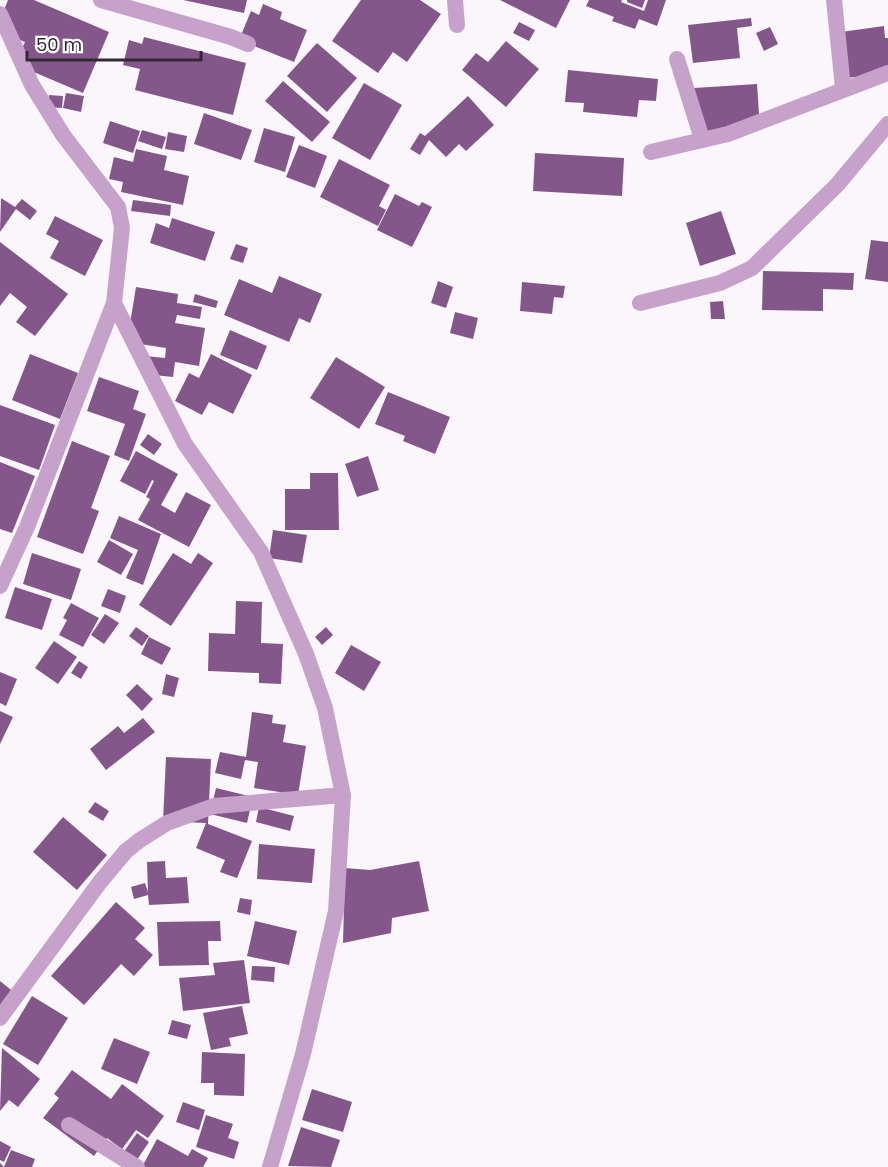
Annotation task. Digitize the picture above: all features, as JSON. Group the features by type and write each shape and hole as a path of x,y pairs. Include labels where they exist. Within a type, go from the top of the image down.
{"street":[{"path":"101,0 231,37 248,44"},
{"path":"455,0 457,25"},
{"path":"834,0 843,88"},
{"path":"0,14 32,85 63,135 118,207 122,228 114,303 48,475 0,586"},
{"path":"677,59 702,139"},
{"path":"651,152 728,134 768,120 843,88 888,73"},
{"path":"640,303 720,283 752,268 830,192 888,124"},
{"path":"114,303 186,444 261,552 306,654 325,708 343,795 336,911 303,1054 270,1167"},
{"path":"0,1018 100,882 126,851 140,840 167,823 214,806 343,795"},
{"path":"69,1125 137,1167"}],"building":[{"path":"8,0 34,0 109,32 83,93 15,64 25,42 0,32 0,20"},
{"path":"183,0 247,0 244,13"},
{"path":"361,0 420,0 441,14 407,62 393,52 378,73 332,41"},
{"path":"500,0 570,0 556,28"},
{"path":"589,0 622,0 621,2 644,11 648,0 666,0 657,26 639,19 635,29 612,21 614,17 586,6"},
{"path":"627,0 645,0 642,8"},
{"path":"263,4 282,12 280,19 307,30 294,62 239,40 251,11 259,15"},
{"path":"751,18 752,26 737,28 740,58 693,63 688,25"},
{"path":"519,22 535,30 529,41 513,33"},
{"path":"884,26 885,38 888,38 888,73 839,79 841,32"},
{"path":"770,27 778,44 764,51 756,33"},
{"path":"144,37 246,63 233,115 135,90 140,69 123,65 129,40 142,44"},
{"path":"506,41 539,69 506,107 462,70 476,53 488,62"},
{"path":"317,43 357,78 327,112 287,76"},
{"path":"568,70 658,79 656,101 639,100 637,117 583,112 584,103 565,102"},
{"path":"283,81 330,122 312,142 265,101"},
{"path":"364,83 402,105 370,160 332,138"},
{"path":"757,84 760,128 697,132 694,88"},
{"path":"66,93 84,96 81,112 63,108"},
{"path":"49,95 63,96 62,108 48,107"},
{"path":"468,96 494,125 466,151 459,144 446,157 429,140 420,155 410,149 420,133 425,136"},
{"path":"204,113 252,130 241,160 194,144"},
{"path":"110,121 140,131 133,153 103,143"},
{"path":"264,128 295,137 285,172 254,162"},
{"path":"142,130 166,137 162,149 138,141"},
{"path":"168,132 187,136 184,152 165,149"},
{"path":"299,145 327,156 315,188 286,177"},
{"path":"136,149 167,156 164,170 189,176 183,205 121,192 123,182 109,179 114,157 133,162"},
{"path":"535,153 624,158 622,196 533,191"},
{"path":"339,159 390,185 379,206 386,210 378,226 320,197"},
{"path":"395,194 419,206 422,202 432,207 412,247 377,230"},
{"path":"1,198 15,207 22,199 37,211 30,220 16,209 0,232"},
{"path":"133,200 171,205 170,216 131,211"},
{"path":"721,211 736,254 700,266 686,223"},
{"path":"55,216 103,240 85,276 50,258 59,241 46,234"},
{"path":"172,218 215,232 205,261 150,243 156,223 169,228"},
{"path":"871,240 888,242 888,282 865,279"},
{"path":"0,242 68,294 35,336 16,322 27,307 10,293 0,306"},
{"path":"236,244 248,248 243,263 230,259"},
{"path":"763,271 854,273 853,290 823,289 823,311 762,310"},
{"path":"279,276 322,294 310,323 299,318 289,342 224,315 239,279 272,293"},
{"path":"438,281 453,287 446,308 431,303"},
{"path":"522,282 565,286 563,298 554,297 552,314 520,311"},
{"path":"136,287 178,294 177,303 202,307 200,319 177,315 175,323 205,328 199,366 175,362 173,377 144,374 145,356 165,358 166,348 127,342"},
{"path":"195,294 218,301 216,308 193,302"},
{"path":"723,301 725,319 711,319 710,302"},
{"path":"455,312 478,318 473,339 450,333"},
{"path":"230,330 267,346 257,370 220,355"},
{"path":"30,354 78,373 60,419 12,400"},
{"path":"211,354 252,375 233,414 209,402 202,415 175,401 189,373 199,378"},
{"path":"336,357 385,387 359,429 310,398"},
{"path":"99,377 139,391 133,409 146,414 129,461 114,455 125,424 87,411"},
{"path":"388,392 450,417 435,454 403,441 405,436 375,424"},
{"path":"0,405 55,425 39,470 0,456"},
{"path":"148,434 162,444 154,455 140,445"},
{"path":"72,441 110,456 91,508 99,511 83,554 37,537"},
{"path":"136,451 178,474 161,505 175,513 186,492 211,505 189,547 138,520 150,499 146,497 154,481 152,480 145,494 120,481"},
{"path":"368,456 379,490 357,497 345,464"},
{"path":"0,462 35,476 12,533 0,529"},
{"path":"310,473 338,473 339,530 285,530 285,489 310,489"},
{"path":"119,516 161,534 143,585 126,578 138,550 110,538"},
{"path":"273,530 307,535 302,563 269,558"},
{"path":"109,540 133,554 121,575 97,562"},
{"path":"32,553 81,569 71,600 23,584"},
{"path":"173,553 191,564 198,553 213,563 171,626 139,605"},
{"path":"15,587 52,599 42,630 5,618"},
{"path":"108,589 126,596 120,613 101,606"},
{"path":"236,601 262,602 261,643 283,644 281,684 259,683 259,673 208,671 209,633 235,634"},
{"path":"71,603 99,618 83,647 59,635 67,620 63,618"},
{"path":"105,614 119,623 104,644 91,635"},
{"path":"136,627 149,636 142,646 129,636"},
{"path":"326,627 333,635 322,645 315,637"},
{"path":"149,637 171,648 162,665 141,654"},
{"path":"54,641 77,657 58,684 35,668"},
{"path":"351,645 381,662 364,691 335,673"},
{"path":"79,661 88,667 81,679 71,673"},
{"path":"0,672 17,679 6,706 0,703"},
{"path":"166,674 179,678 174,697 162,694"},
{"path":"137,684 153,699 142,711 126,695"},
{"path":"0,711 13,717 0,744"},
{"path":"252,712 273,715 272,723 286,725 283,742 306,746 298,795 254,788 258,762 245,760 241,779 215,773 220,752 246,757"},
{"path":"143,718 155,732 106,770 90,749 118,726 124,733"},
{"path":"166,757 211,759 208,824 252,841 237,878 220,872 225,860 196,848 206,823 163,821"},
{"path":"216,788 253,797 247,823 210,814"},
{"path":"95,802 109,811 103,821 88,812"},
{"path":"259,807 294,816 290,831 256,822"},
{"path":"63,817 107,855 77,890 33,852"},
{"path":"259,844 315,849 312,883 257,879"},
{"path":"165,861 166,878 187,877 189,903 149,905 148,895 134,899 131,887 145,883 148,892 147,862"},
{"path":"419,861 429,911 392,918 391,933 343,943 345,868 370,870"},
{"path":"240,898 252,900 250,915 237,912"},
{"path":"116,902 145,928 135,939 153,955 134,976 121,964 84,1005 51,976"},
{"path":"220,921 221,941 208,941 209,965 159,966 157,922"},
{"path":"255,921 297,931 289,965 247,956"},
{"path":"244,960 250,1003 183,1011 179,978 215,975 213,963"},
{"path":"252,966 275,967 274,982 251,980"},
{"path":"0,981 15,993 0,1012"},
{"path":"32,996 68,1018 38,1065 3,1044"},
{"path":"242,1006 248,1034 229,1038 231,1046 211,1050 203,1013"},
{"path":"172,1020 191,1025 187,1039 168,1034"},
{"path":"114,1038 150,1052 137,1084 101,1069"},
{"path":"2,1048 40,1079 18,1107 9,1100 0,1111"},
{"path":"202,1052 245,1054 244,1096 214,1095 214,1083 201,1083"},
{"path":"72,1070 111,1099 122,1084 164,1116 148,1138 136,1130 122,1149 107,1138 94,1156 43,1118 59,1098 54,1094"},
{"path":"312,1089 352,1102 343,1132 302,1120"},
{"path":"183,1102 205,1110 199,1130 176,1122"},
{"path":"206,1115 233,1124 228,1138 239,1142 234,1159 196,1147"},
{"path":"301,1127 340,1140 331,1167 288,1166"},
{"path":"137,1133 149,1142 132,1167 123,1153"},
{"path":"157,1139 188,1156 192,1149 208,1158 203,1167 142,1167"},
{"path":"0,1141 11,1147 4,1162 0,1160"},
{"path":"11,1150 35,1159 32,1167 4,1167"}]}
